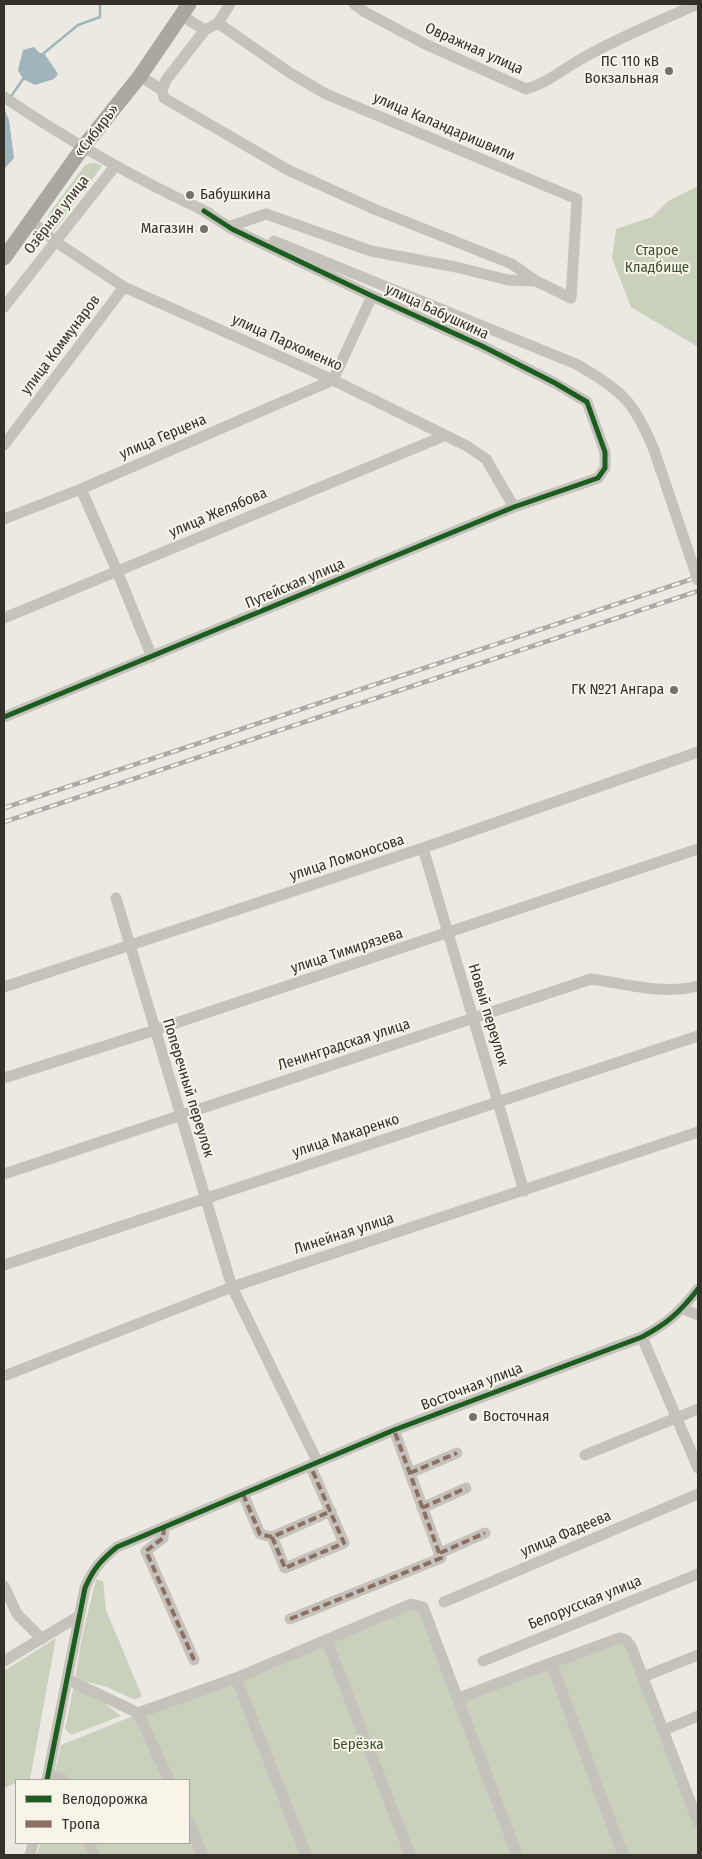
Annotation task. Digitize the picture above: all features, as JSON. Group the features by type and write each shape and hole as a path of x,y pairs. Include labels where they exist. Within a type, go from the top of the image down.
{"main road":[{"name":"«Сибирь»","path":"4,258 84,146 140,76 186,10"}],"street":[{"path":"230,4 218,23 205,30 166,80 162,90 164,98 288,170 374,209 512,264 536,281"},
{"name":"Овражная улица","path":"354,4 365,12 425,44 526,89 540,85 583,58 621,38 698,4"},
{"path":"186,10 205,30"},
{"name":"улица Каландаришвили","path":"218,23 290,73 326,94 577,199 571,298 536,281"},
{"path":"140,76 162,90"},
{"path":"7,100 139,180 204,211 234,225 576,364 600,379 627,401 644,427 654,450 698,580"},
{"name":"Озёрная улица","path":"4,307 115,166"},
{"name":"улица Бабушкина","path":"204,211 232,229 539,374 587,402 605,452 605,468 598,478"},
{"path":"234,225 266,214 370,251 456,267 508,280 536,281"},
{"name":"улица Пархоменко","path":"31,221 56,242 124,287 334,380 467,446 486,459 514,507"},
{"name":"улица Коммунаров","path":"4,445 124,287"},
{"path":"334,380 372,296"},
{"name":"улица Герцена","path":"4,519 81,489 334,380"},
{"name":"улица Желябова","path":"4,618 444,436"},
{"name":"Путейская улица","path":"4,717 514,507 598,478"},
{"path":"81,489 118,571 152,657"},
{"name":"улица Ломоносова","path":"4,987 423,848 698,752"},
{"name":"Новый переулок","path":"423,848 524,1191"},
{"name":"улица Тимирязева","path":"4,1078 448,934 698,849"},
{"name":"Поперечный переулок","path":"116,898 232,1287 313,1463 344,1543 285,1568 272,1537"},
{"name":"Ленинградская улица","path":"4,1174 591,979 658,990 682,990 698,986"},
{"name":"улица Макаренко","path":"4,1265 698,1036"},
{"name":"Линейная улица","path":"4,1376 232,1287 698,1132"},
{"name":"Восточная улица","path":"48,1778 85,1588 91,1572 102,1559 117,1547 394,1430 642,1336 664,1325 683,1308 698,1289"},
{"path":"683,1308 698,1315"},
{"path":"642,1336 698,1468"},
{"path":"585,1455 698,1409"},
{"path":"290,1619 441,1558 394,1430"},
{"path":"410,1473 457,1453"},
{"path":"422,1508 466,1488"},
{"path":"243,1494 260,1534 272,1537 331,1511"},
{"name":"улица Фадеева","path":"444,1602 698,1494"},
{"path":"164,1527 162,1538 146,1551 194,1660"},
{"path":"440,1554 485,1533"},
{"name":"Белорусская улица","path":"483,1661 698,1574"},
{"path":"4,1586 17,1614 42,1639"},
{"path":"138,1713 236,1678 411,1604 424,1607 518,1855"},
{"path":"4,1662 79,1616"},
{"path":"459,1698 620,1638 626,1640 631,1646 698,1822"},
{"path":"326,1641 410,1855"},
{"path":"643,1677 698,1655"},
{"path":"551,1663 623,1855"},
{"path":"236,1678 306,1855"},
{"path":"67,1679 138,1713 169,1779"},
{"path":"664,1730 698,1716"},
{"path":"190,1825 202,1855"}],"green space":[{"path":"91,163 102,166 54,231 48,224 48,215 85,165"},
{"name":"Старое Кладбище","path":"698,186 698,347 631,307 612,258 616,229 652,217 668,201"},
{"path":"96,1579 103,1581 106,1610 142,1696 135,1700 107,1687 75,1679 82,1637"},
{"name":"Берёзка","path":"411,1604 423,1607 459,1698 626,1640 698,1822 698,1855 37,1855 40,1844 190,1844 190,1779 53,1779 61,1745"},
{"path":"56,1638 30,1779 15,1779 15,1783 4,1788 4,1671"},
{"path":"74,1684 89,1691 121,1716 71,1735 65,1729"}],"water":[{"path":"34,47 40,53 44,53 58,74 54,79 35,85 23,79 18,70 23,50"},
{"path":"4,108 9,120 14,158 4,169"}],"waterway":[{"path":"44,53 78,25 100,17 100,4"},
{"path":"10,98 23,79"}],"railway":[{"path":"4,808 698,577"},
{"path":"4,822 698,591"}],"marked path":[{"path":"290,1619 441,1558 394,1430"},
{"path":"410,1473 457,1453"},
{"path":"272,1537 285,1568 344,1543 310,1465"},
{"path":"422,1508 466,1488"},
{"path":"243,1494 260,1534 272,1537 331,1511"},
{"path":"164,1527 163,1538 146,1551 194,1660"},
{"path":"440,1553 485,1533"}],"cycle path":[{"path":"4,717 514,507 598,478 605,468 605,452 587,402 555,383 482,346 232,229 204,211"},
{"path":"47,1779 85,1588 98,1565 117,1547 394,1430 642,1337 673,1316 698,1289"}],"place":[{"name":"ПС 110 кВ Вокзальная","path":"669,71"},
{"name":"Бабушкина","path":"190,195"},
{"name":"Магазин","path":"204,229"},
{"name":"ГК №21 Ангара","path":"674,690"},
{"name":"Восточная","path":"473,1417"}]}
